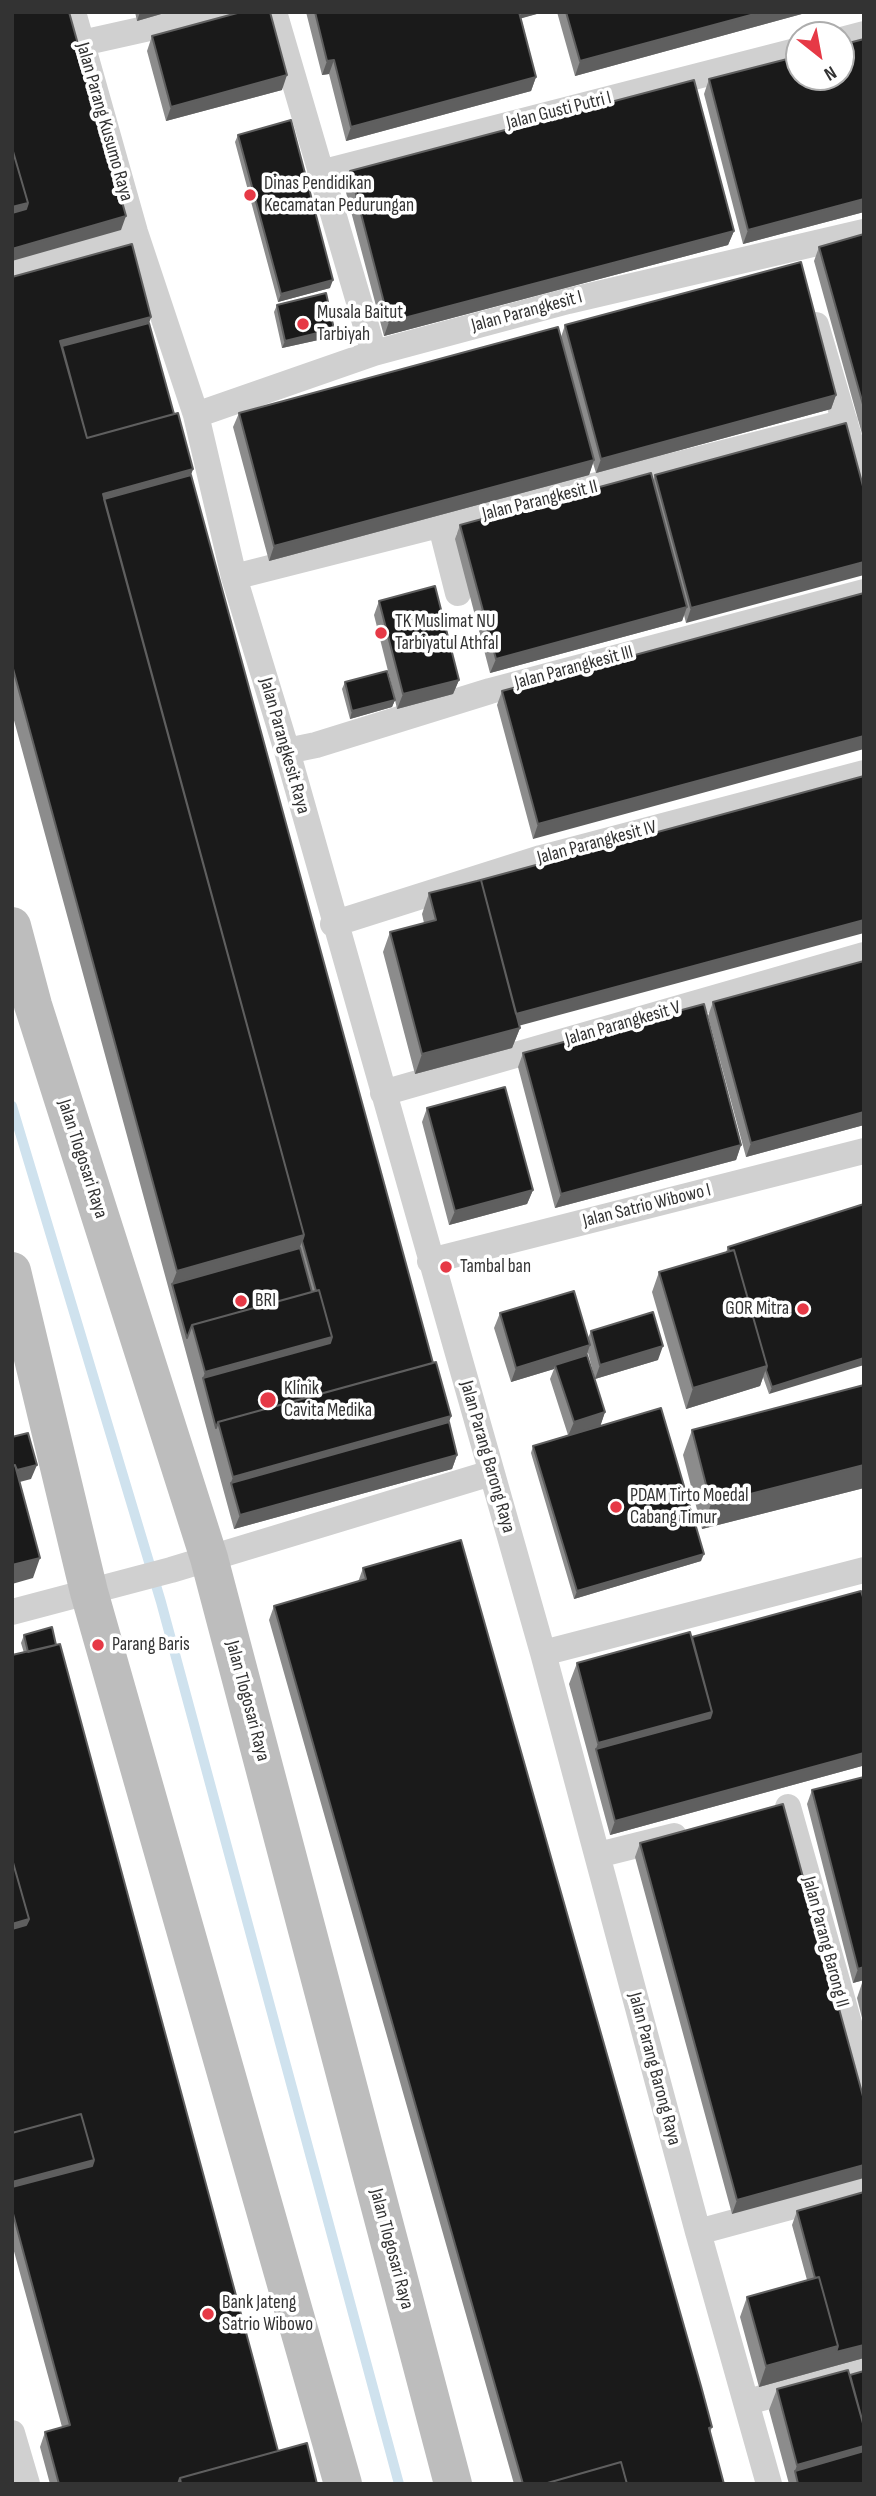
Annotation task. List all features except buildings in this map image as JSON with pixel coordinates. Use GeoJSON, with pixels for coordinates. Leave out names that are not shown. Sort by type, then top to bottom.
{"type":"FeatureCollection","features":[{"type":"Feature","properties":{"kind":"street","name":"Jalan Parang Kusumo Raya"},"geometry":{"type":"LineString","coordinates":[[73,12],[135,232]]}},
{"type":"Feature","properties":{"kind":"street"},"geometry":{"type":"LineString","coordinates":[[82,43],[221,12]]}},
{"type":"Feature","properties":{"kind":"street"},"geometry":{"type":"LineString","coordinates":[[274,12],[374,353]]}},
{"type":"Feature","properties":{"kind":"street","name":"Jalan Gusti Putri I"},"geometry":{"type":"LineString","coordinates":[[320,173],[785,54]]}},
{"type":"Feature","properties":{"kind":"street"},"geometry":{"type":"LineString","coordinates":[[12,267],[135,232]]}},
{"type":"Feature","properties":{"kind":"street","name":"Jalan Parangkesit Raya"},"geometry":{"type":"LineString","coordinates":[[135,232],[196,415],[234,577],[287,751],[333,924],[430,1261]]}},
{"type":"Feature","properties":{"kind":"street","name":"Jalan Parangkesit I"},"geometry":{"type":"LineString","coordinates":[[196,415],[374,353],[568,301],[864,232]]}},
{"type":"Feature","properties":{"kind":"street"},"geometry":{"type":"LineString","coordinates":[[794,249],[802,276]]}},
{"type":"Feature","properties":{"kind":"street"},"geometry":{"type":"LineString","coordinates":[[810,302],[864,488]]}},
{"type":"Feature","properties":{"kind":"street","name":"Jalan Parangkesit II"},"geometry":{"type":"LineString","coordinates":[[234,577],[845,422]]}},
{"type":"Feature","properties":{"kind":"street"},"geometry":{"type":"LineString","coordinates":[[441,526],[458,593]]}},
{"type":"Feature","properties":{"kind":"street","name":"Jalan Parangkesit III"},"geometry":{"type":"LineString","coordinates":[[287,751],[490,691],[864,592]]}},
{"type":"Feature","properties":{"kind":"street","name":"Jalan Parangkesit IV"},"geometry":{"type":"LineString","coordinates":[[333,924],[541,858],[864,773]]}},
{"type":"Feature","properties":{"kind":"street","name":"Jalan Tlogosari Raya"},"geometry":{"type":"LineString","coordinates":[[12,926],[33,1005],[209,1558],[453,2484]]}},
{"type":"Feature","properties":{"kind":"street","name":"Jalan Parangkesit V"},"geometry":{"type":"LineString","coordinates":[[383,1093],[864,955]]}},
{"type":"Feature","properties":{"kind":"street","name":"Jalan Satrio Wibowo I"},"geometry":{"type":"LineString","coordinates":[[430,1261],[864,1151]]}},
{"type":"Feature","properties":{"kind":"street","name":"Jalan Parang Barong Raya"},"geometry":{"type":"LineString","coordinates":[[430,1261],[543,1653],[698,2232],[769,2484]]}},
{"type":"Feature","properties":{"kind":"street"},"geometry":{"type":"LineString","coordinates":[[12,1271],[343,2484]]}},
{"type":"Feature","properties":{"kind":"street"},"geometry":{"type":"LineString","coordinates":[[12,1612],[171,1570],[491,1473]]}},
{"type":"Feature","properties":{"kind":"street"},"geometry":{"type":"LineString","coordinates":[[543,1653],[857,1580]]}},
{"type":"Feature","properties":{"kind":"street"},"geometry":{"type":"LineString","coordinates":[[761,1814],[813,1799]]}},
{"type":"Feature","properties":{"kind":"street","name":"Jalan Parang Barong II"},"geometry":{"type":"LineString","coordinates":[[788,1807],[864,2076]]}},
{"type":"Feature","properties":{"kind":"street"},"geometry":{"type":"LineString","coordinates":[[598,1855],[693,1831]]}},
{"type":"Feature","properties":{"kind":"street"},"geometry":{"type":"LineString","coordinates":[[698,2232],[864,2187]]}},
{"type":"Feature","properties":{"kind":"street"},"geometry":{"type":"LineString","coordinates":[[747,2402],[864,2371]]}},
{"type":"Feature","properties":{"kind":"street"},"geometry":{"type":"LineString","coordinates":[[12,2433],[27,2484]]}},
{"type":"Feature","properties":{"kind":"waterway"},"geometry":{"type":"LineString","coordinates":[[12,1106],[161,1602],[399,2484]]}},
{"type":"Feature","properties":{"kind":"place","name":"Dinas Pendidikan Kecamatan Pedurungan"},"geometry":{"type":"Point","coordinates":[250,195]}},
{"type":"Feature","properties":{"kind":"place","name":"Musala Baitut Tarbiyah"},"geometry":{"type":"Point","coordinates":[303,324]}},
{"type":"Feature","properties":{"kind":"place","name":"TK Muslimat NU Tarbiyatul Athfal"},"geometry":{"type":"Point","coordinates":[381,633]}},
{"type":"Feature","properties":{"kind":"place","name":"Tambal ban"},"geometry":{"type":"Point","coordinates":[446,1267]}},
{"type":"Feature","properties":{"kind":"place","name":"BRI"},"geometry":{"type":"Point","coordinates":[241,1301]}},
{"type":"Feature","properties":{"kind":"place","name":"GOR Mitra"},"geometry":{"type":"Point","coordinates":[803,1309]}},
{"type":"Feature","properties":{"kind":"place","name":"Klinik Cavita Medika"},"geometry":{"type":"Point","coordinates":[268,1400]}},
{"type":"Feature","properties":{"kind":"place","name":"PDAM Tirto Moedal Cabang Timur"},"geometry":{"type":"Point","coordinates":[616,1507]}},
{"type":"Feature","properties":{"kind":"place","name":"Parang Baris"},"geometry":{"type":"Point","coordinates":[98,1645]}},
{"type":"Feature","properties":{"kind":"place","name":"Bank Jateng Satrio Wibowo"},"geometry":{"type":"Point","coordinates":[208,2314]}}]}
